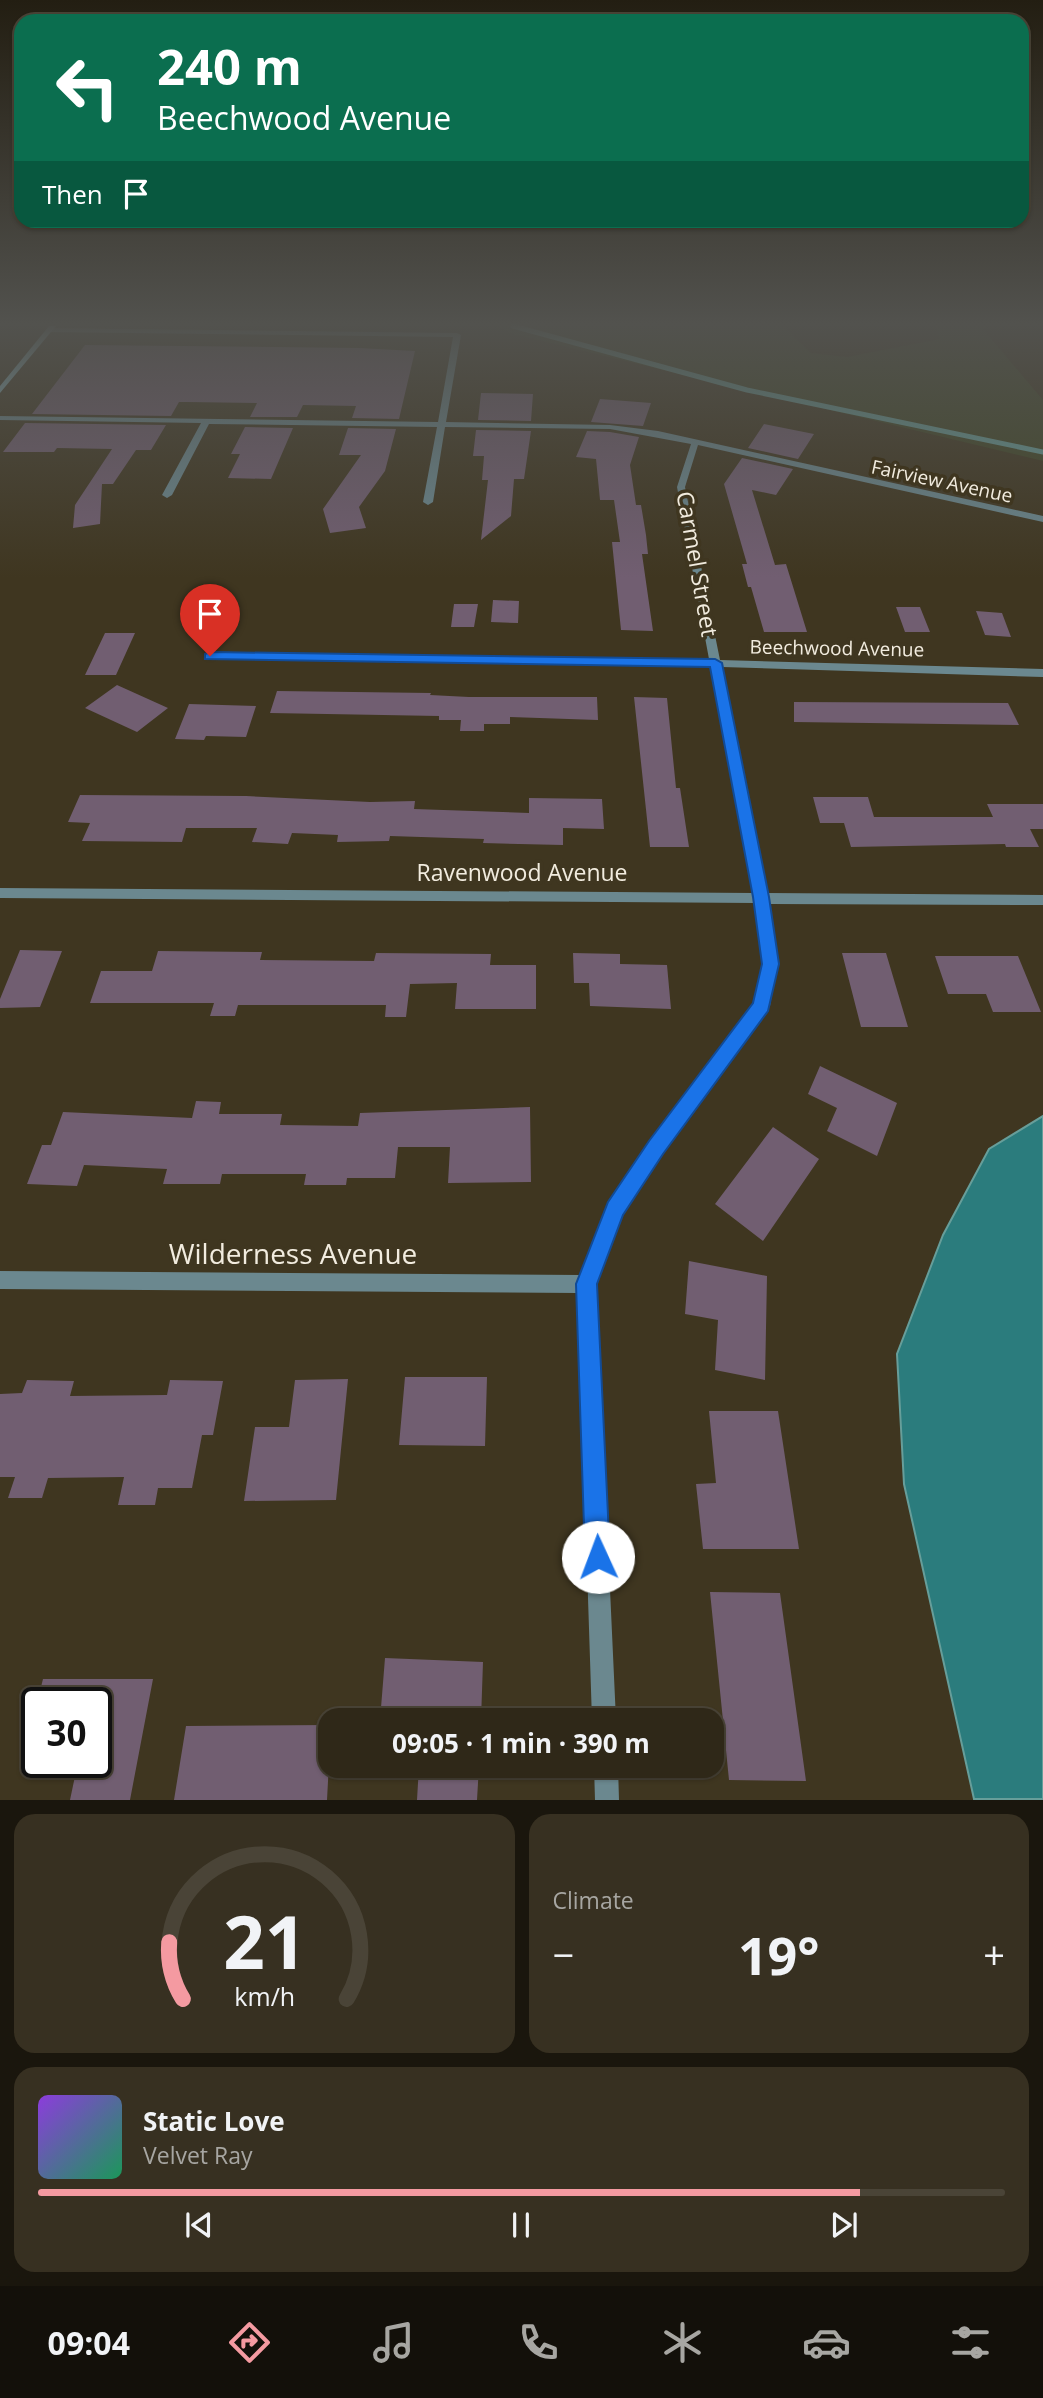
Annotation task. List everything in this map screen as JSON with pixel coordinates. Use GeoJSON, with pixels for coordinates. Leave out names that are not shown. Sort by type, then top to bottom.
{"type":"FeatureCollection","features":[{"type":"Feature","properties":{"kind":"street"},"geometry":{"type":"LineString","coordinates":[[428,502],[443,410]]}},
{"type":"Feature","properties":{"kind":"street","name":"Fairview Avenue"},"geometry":{"type":"LineString","coordinates":[[0,418],[610,427],[1043,519]]}},
{"type":"Feature","properties":{"kind":"street"},"geometry":{"type":"LineString","coordinates":[[167,495],[206,421]]}},
{"type":"Feature","properties":{"kind":"street","name":"Carmel Street"},"geometry":{"type":"LineString","coordinates":[[604,1708],[587,1284],[615,1209],[656,1147],[762,1006],[770,964],[761,897],[681,487],[695,443]]}},
{"type":"Feature","properties":{"kind":"street","name":"Beechwood Avenue"},"geometry":{"type":"LineString","coordinates":[[210,656],[715,663],[1043,673]]}},
{"type":"Feature","properties":{"kind":"street","name":"Ravenwood Avenue"},"geometry":{"type":"LineString","coordinates":[[0,892],[1043,900]]}},
{"type":"Feature","properties":{"kind":"street","name":"Wilderness Avenue"},"geometry":{"type":"LineString","coordinates":[[0,1280],[587,1284]]}},
{"type":"Feature","properties":{"kind":"street"},"geometry":{"type":"LineString","coordinates":[[606,1778],[607,1800]]}},
{"type":"Feature","properties":{"kind":"green space"},"geometry":{"type":"Polygon","coordinates":[[[830,410],[1043,410],[1043,461],[830,410]]]}},
{"type":"Feature","properties":{"kind":"water"},"geometry":{"type":"Polygon","coordinates":[[[1043,1116],[1043,1799],[974,1799],[904,1484],[897,1354],[943,1235],[989,1149],[1043,1116]]]}},
{"type":"Feature","properties":{"kind":"building"},"geometry":{"type":"Polygon","coordinates":[[[35,410],[174,410],[171,416],[32,414],[35,410]]]}},
{"type":"Feature","properties":{"kind":"building"},"geometry":{"type":"Polygon","coordinates":[[[254,410],[300,410],[297,417],[250,417],[254,410]]]}},
{"type":"Feature","properties":{"kind":"building"},"geometry":{"type":"Polygon","coordinates":[[[355,410],[401,410],[399,419],[352,418],[355,410]]]}},
{"type":"Feature","properties":{"kind":"building"},"geometry":{"type":"Polygon","coordinates":[[[479,410],[532,410],[531,421],[478,420],[479,410]]]}},
{"type":"Feature","properties":{"kind":"building"},"geometry":{"type":"Polygon","coordinates":[[[596,410],[649,410],[643,426],[591,422],[596,410]]]}},
{"type":"Feature","properties":{"kind":"building"},"geometry":{"type":"Polygon","coordinates":[[[25,423],[166,425],[151,450],[136,450],[113,484],[102,484],[100,524],[73,528],[75,505],[112,449],[57,448],[54,452],[3,452],[25,423]]]}},
{"type":"Feature","properties":{"kind":"building"},"geometry":{"type":"Polygon","coordinates":[[[764,424],[814,434],[798,459],[748,448],[764,424]]]}},
{"type":"Feature","properties":{"kind":"building"},"geometry":{"type":"Polygon","coordinates":[[[245,427],[293,428],[271,479],[228,478],[240,454],[231,454],[245,427]]]}},
{"type":"Feature","properties":{"kind":"building"},"geometry":{"type":"Polygon","coordinates":[[[348,428],[396,429],[385,471],[359,507],[366,528],[330,533],[323,509],[361,455],[339,455],[348,428]]]}},
{"type":"Feature","properties":{"kind":"building"},"geometry":{"type":"Polygon","coordinates":[[[476,430],[531,431],[524,479],[514,479],[511,516],[481,540],[488,480],[482,480],[484,456],[473,456],[476,430]]]}},
{"type":"Feature","properties":{"kind":"building"},"geometry":{"type":"Polygon","coordinates":[[[587,431],[639,437],[630,465],[636,505],[641,505],[646,535],[648,554],[642,554],[653,631],[621,630],[612,542],[620,542],[614,500],[600,500],[596,459],[576,457],[587,431]]]}},
{"type":"Feature","properties":{"kind":"building"},"geometry":{"type":"Polygon","coordinates":[[[742,458],[793,469],[776,495],[752,490],[775,565],[786,564],[807,632],[764,632],[751,587],[748,587],[742,564],[747,564],[724,484],[742,458]]]}},
{"type":"Feature","properties":{"kind":"building"},"geometry":{"type":"Polygon","coordinates":[[[493,600],[519,601],[518,623],[491,622],[493,600]]]}},
{"type":"Feature","properties":{"kind":"building"},"geometry":{"type":"Polygon","coordinates":[[[454,604],[478,604],[474,627],[451,627],[454,604]]]}},
{"type":"Feature","properties":{"kind":"building"},"geometry":{"type":"Polygon","coordinates":[[[896,607],[920,607],[930,632],[905,632],[896,607]]]}},
{"type":"Feature","properties":{"kind":"building"},"geometry":{"type":"Polygon","coordinates":[[[976,611],[1002,613],[1011,637],[985,635],[976,611]]]}},
{"type":"Feature","properties":{"kind":"building"},"geometry":{"type":"Polygon","coordinates":[[[105,633],[135,633],[116,675],[85,675],[105,633]]]}},
{"type":"Feature","properties":{"kind":"building"},"geometry":{"type":"Polygon","coordinates":[[[117,685],[168,708],[137,732],[85,708],[117,685]]]}},
{"type":"Feature","properties":{"kind":"building"},"geometry":{"type":"Polygon","coordinates":[[[277,691],[431,693],[430,695],[469,697],[597,697],[598,720],[510,717],[510,724],[484,724],[484,731],[460,731],[461,720],[439,720],[439,716],[270,713],[277,691]]]}},
{"type":"Feature","properties":{"kind":"building"},"geometry":{"type":"Polygon","coordinates":[[[634,697],[667,698],[676,788],[680,788],[689,847],[650,847],[634,697]]]}},
{"type":"Feature","properties":{"kind":"building"},"geometry":{"type":"Polygon","coordinates":[[[794,702],[1008,703],[1019,725],[794,722],[794,702]]]}},
{"type":"Feature","properties":{"kind":"building"},"geometry":{"type":"Polygon","coordinates":[[[189,704],[256,706],[246,737],[206,736],[204,740],[175,739],[189,704]]]}},
{"type":"Feature","properties":{"kind":"building"},"geometry":{"type":"Polygon","coordinates":[[[80,795],[415,801],[414,809],[529,813],[529,798],[602,799],[604,829],[563,828],[563,845],[483,843],[484,839],[390,836],[389,841],[337,842],[338,835],[292,833],[288,844],[252,842],[257,828],[186,828],[182,842],[82,841],[90,823],[68,822],[80,795]]]}},
{"type":"Feature","properties":{"kind":"building"},"geometry":{"type":"Polygon","coordinates":[[[813,797],[868,797],[874,817],[993,817],[987,804],[1043,804],[1043,829],[1030,829],[1039,847],[1006,847],[1005,844],[851,847],[844,823],[820,823],[813,797]]]}},
{"type":"Feature","properties":{"kind":"building"},"geometry":{"type":"Polygon","coordinates":[[[20,950],[62,951],[40,1007],[0,1008],[0,999],[20,950]]]}},
{"type":"Feature","properties":{"kind":"building"},"geometry":{"type":"Polygon","coordinates":[[[158,951],[262,952],[260,960],[374,961],[376,953],[491,954],[490,965],[536,965],[536,1009],[455,1009],[457,983],[410,984],[406,1017],[385,1017],[386,1005],[238,1005],[235,1016],[210,1016],[214,1003],[90,1003],[101,971],[152,971],[158,951]]]}},
{"type":"Feature","properties":{"kind":"building"},"geometry":{"type":"Polygon","coordinates":[[[573,953],[620,954],[620,964],[667,965],[671,1009],[590,1006],[589,983],[574,983],[573,953]]]}},
{"type":"Feature","properties":{"kind":"building"},"geometry":{"type":"Polygon","coordinates":[[[842,953],[886,953],[908,1027],[861,1027],[842,953]]]}},
{"type":"Feature","properties":{"kind":"building"},"geometry":{"type":"Polygon","coordinates":[[[935,956],[1018,956],[1041,1012],[993,1012],[986,994],[948,994],[935,956]]]}},
{"type":"Feature","properties":{"kind":"building"},"geometry":{"type":"Polygon","coordinates":[[[820,1066],[897,1103],[877,1156],[827,1131],[837,1108],[808,1094],[820,1066]]]}},
{"type":"Feature","properties":{"kind":"building"},"geometry":{"type":"Polygon","coordinates":[[[196,1101],[221,1102],[219,1114],[282,1114],[280,1125],[358,1126],[360,1113],[530,1107],[531,1182],[448,1183],[450,1147],[398,1147],[395,1178],[347,1178],[346,1185],[304,1185],[306,1174],[222,1174],[220,1184],[163,1184],[167,1169],[84,1165],[77,1186],[27,1184],[42,1145],[51,1145],[63,1112],[192,1118],[196,1101]]]}},
{"type":"Feature","properties":{"kind":"building"},"geometry":{"type":"Polygon","coordinates":[[[773,1127],[819,1159],[763,1241],[715,1204],[773,1127]]]}},
{"type":"Feature","properties":{"kind":"building"},"geometry":{"type":"Polygon","coordinates":[[[689,1261],[767,1276],[765,1380],[715,1370],[718,1320],[685,1314],[689,1261]]]}},
{"type":"Feature","properties":{"kind":"building"},"geometry":{"type":"Polygon","coordinates":[[[405,1377],[487,1377],[485,1446],[399,1445],[405,1377]]]}},
{"type":"Feature","properties":{"kind":"building"},"geometry":{"type":"Polygon","coordinates":[[[348,1379],[336,1500],[244,1501],[255,1427],[289,1427],[295,1380],[348,1379]]]}},
{"type":"Feature","properties":{"kind":"building"},"geometry":{"type":"Polygon","coordinates":[[[27,1380],[74,1381],[70,1396],[167,1395],[170,1380],[223,1381],[213,1435],[202,1435],[192,1488],[158,1488],[155,1505],[118,1505],[124,1477],[48,1478],[42,1498],[8,1498],[15,1477],[0,1477],[0,1394],[22,1393],[27,1380]]]}},
{"type":"Feature","properties":{"kind":"building"},"geometry":{"type":"Polygon","coordinates":[[[709,1411],[778,1411],[799,1549],[703,1549],[696,1484],[716,1483],[709,1411]]]}},
{"type":"Feature","properties":{"kind":"building"},"geometry":{"type":"Polygon","coordinates":[[[710,1592],[780,1593],[806,1781],[729,1780],[724,1708],[722,1708],[710,1592]]]}},
{"type":"Feature","properties":{"kind":"building"},"geometry":{"type":"Polygon","coordinates":[[[385,1658],[483,1662],[481,1708],[381,1708],[385,1658]]]}},
{"type":"Feature","properties":{"kind":"building"},"geometry":{"type":"Polygon","coordinates":[[[43,1679],[153,1679],[130,1800],[70,1800],[75,1778],[112,1778],[112,1687],[41,1687],[43,1679]]]}},
{"type":"Feature","properties":{"kind":"building"},"geometry":{"type":"Polygon","coordinates":[[[318,1725],[318,1778],[328,1778],[327,1800],[174,1800],[186,1726],[318,1725]]]}},
{"type":"Feature","properties":{"kind":"building"},"geometry":{"type":"Polygon","coordinates":[[[418,1778],[478,1778],[477,1800],[417,1800],[418,1778]]]}},
{"type":"Feature","properties":{"kind":"waterway"},"geometry":{"type":"LineString","coordinates":[[842,410],[1043,452]]}},
{"type":"Feature","properties":{"kind":"route"},"geometry":{"type":"LineString","coordinates":[[210,656],[715,663],[761,897],[770,964],[762,1006],[656,1147],[615,1209],[587,1284],[598,1557]]}}]}
